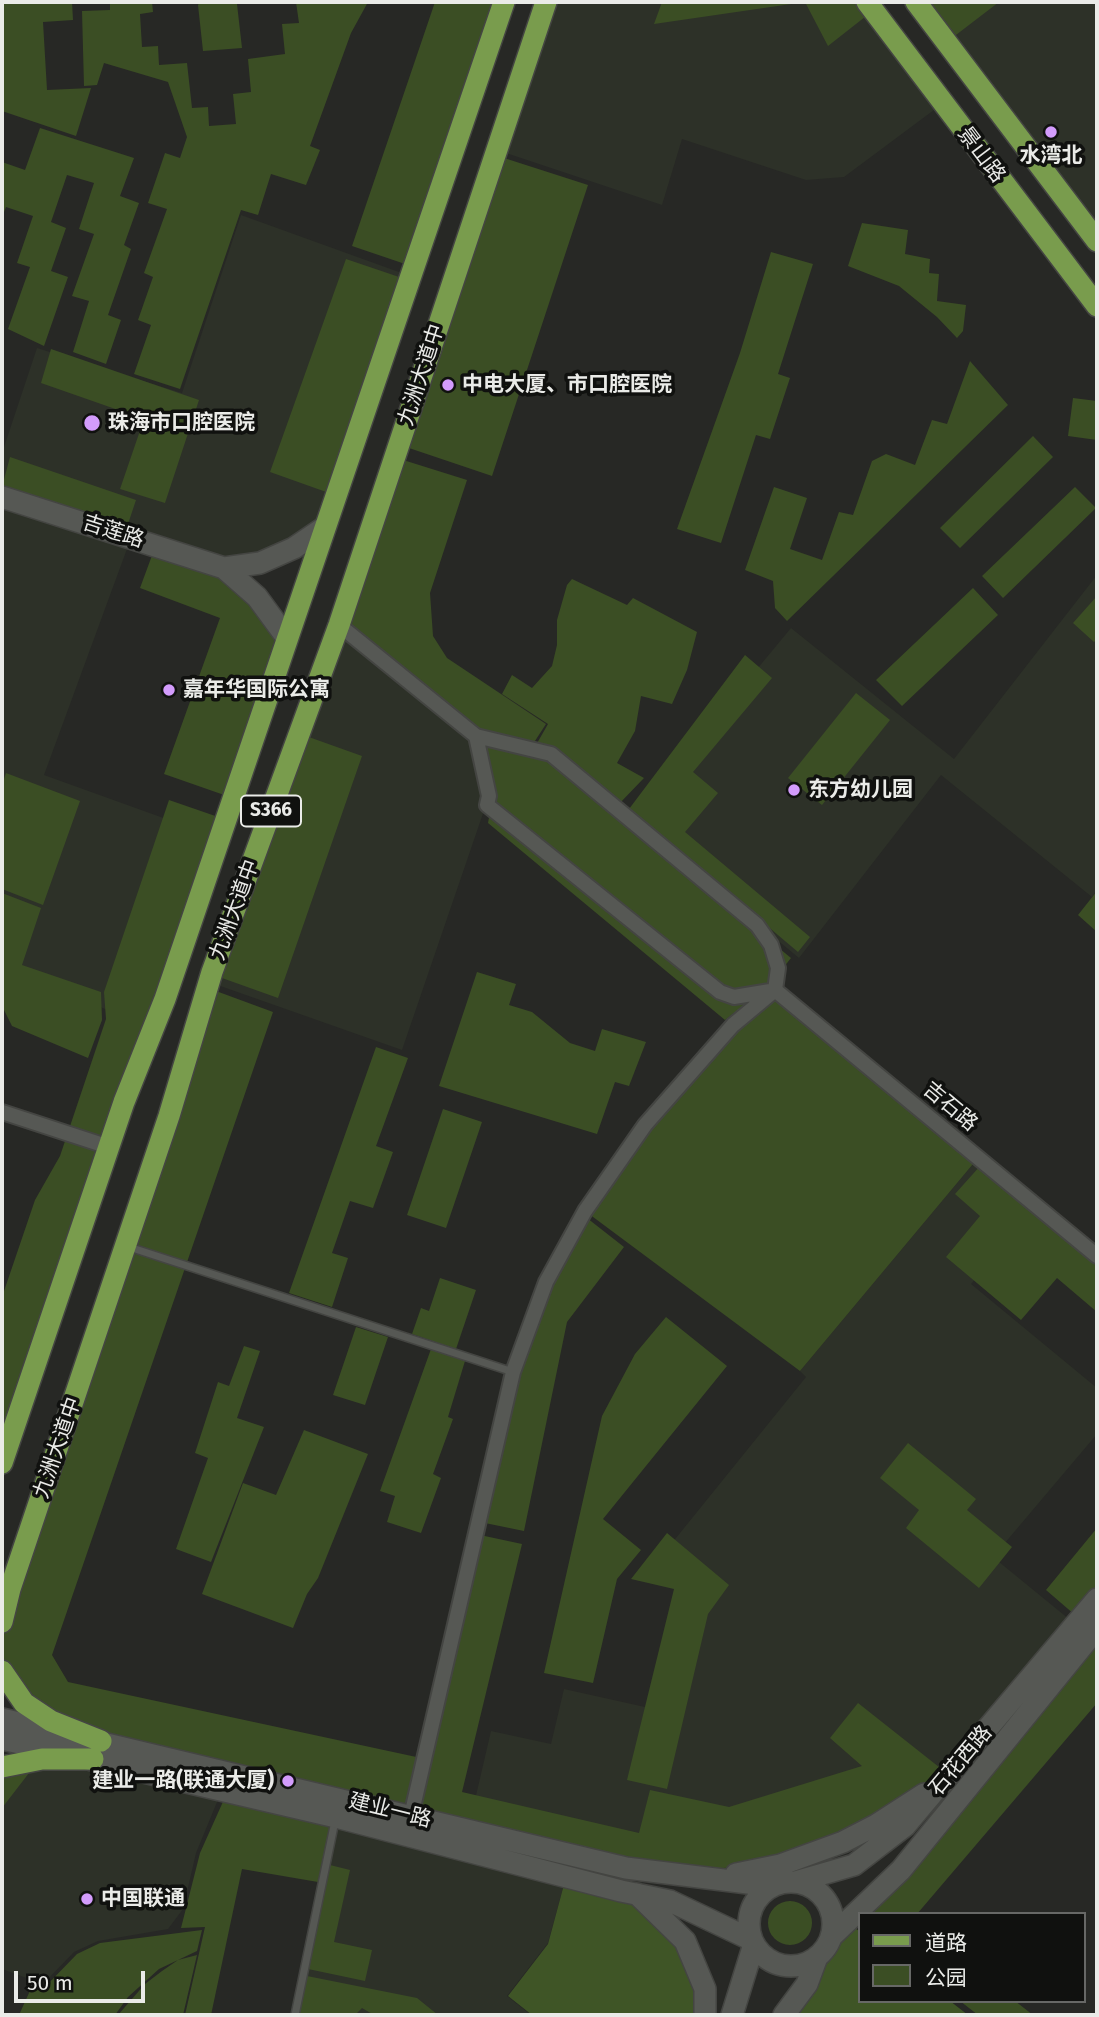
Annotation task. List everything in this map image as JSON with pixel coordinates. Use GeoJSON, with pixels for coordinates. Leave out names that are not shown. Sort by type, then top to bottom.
{"type":"FeatureCollection","features":[{"type":"Feature","properties":{"kind":"main road","name":"九洲大道中"},"geometry":{"type":"LineString","coordinates":[[2,1463],[109,1147],[165,999],[504,2]]}},
{"type":"Feature","properties":{"kind":"main road","name":"九洲大道中"},"geometry":{"type":"LineString","coordinates":[[2,1622],[126,1246],[212,972],[339,625],[546,2]]}},
{"type":"Feature","properties":{"kind":"main road","name":"景山路"},"geometry":{"type":"LineString","coordinates":[[867,2],[1097,306]]}},
{"type":"Feature","properties":{"kind":"main road","name":"景山路"},"geometry":{"type":"LineString","coordinates":[[916,2],[1097,241]]}},
{"type":"Feature","properties":{"kind":"main road","name":"吉莲路"},"geometry":{"type":"LineString","coordinates":[[2,497],[224,568]]}},
{"type":"Feature","properties":{"kind":"main road"},"geometry":{"type":"LineString","coordinates":[[224,568],[260,563],[294,548],[325,527]]}},
{"type":"Feature","properties":{"kind":"main road"},"geometry":{"type":"LineString","coordinates":[[224,568],[257,597],[287,638]]}},
{"type":"Feature","properties":{"kind":"main road","name":"石花西路"},"geometry":{"type":"LineString","coordinates":[[788,1882],[854,1866],[905,1826],[957,1768],[1097,1599]]}},
{"type":"Feature","properties":{"kind":"main road","name":"石花西路"},"geometry":{"type":"LineString","coordinates":[[831,1937],[901,1870],[1097,1628]]}},
{"type":"Feature","properties":{"kind":"main road"},"geometry":{"type":"LineString","coordinates":[[2,1671],[8,1684],[24,1703],[97,1750]]}},
{"type":"Feature","properties":{"kind":"main road","name":"建业一路"},"geometry":{"type":"LineString","coordinates":[[2,1719],[97,1750],[336,1817],[679,1904],[753,1942]]}},
{"type":"Feature","properties":{"kind":"main road","name":"建业一路"},"geometry":{"type":"LineString","coordinates":[[2,1739],[97,1750],[411,1816],[626,1868],[756,1884],[788,1882]]}},
{"type":"Feature","properties":{"kind":"main road"},"geometry":{"type":"LineString","coordinates":[[2,1767],[97,1750]]}},
{"type":"Feature","properties":{"kind":"main road"},"geometry":{"type":"LineString","coordinates":[[696,1877],[744,1873],[780,1865],[844,1842],[910,1804],[957,1768]]}},
{"type":"Feature","properties":{"kind":"main road"},"geometry":{"type":"LineString","coordinates":[[783,2015],[807,1984],[817,1957],[831,1937],[833,1925],[826,1901],[807,1885],[788,1882],[770,1888],[753,1905],[749,1928],[753,1942],[765,1957],[785,1966],[808,1962],[817,1957]]}},
{"type":"Feature","properties":{"kind":"main road"},"geometry":{"type":"LineString","coordinates":[[637,1894],[685,1941],[705,1989],[705,2015]]}},
{"type":"Feature","properties":{"kind":"main road"},"geometry":{"type":"LineString","coordinates":[[732,2015],[753,1942]]}},
{"type":"Feature","properties":{"kind":"street"},"geometry":{"type":"LineString","coordinates":[[339,625],[476,736],[551,754],[758,925],[776,957],[778,968],[775,990],[733,1025],[645,1125],[585,1211],[546,1282],[513,1372],[411,1816]]}},
{"type":"Feature","properties":{"kind":"street"},"geometry":{"type":"LineString","coordinates":[[476,736],[489,796],[487,805],[720,992],[747,996],[775,990]]}},
{"type":"Feature","properties":{"kind":"street","name":"吉石路"},"geometry":{"type":"LineString","coordinates":[[775,990],[1097,1256]]}},
{"type":"Feature","properties":{"kind":"street"},"geometry":{"type":"LineString","coordinates":[[2,1112],[109,1147]]}},
{"type":"Feature","properties":{"kind":"lane"},"geometry":{"type":"LineString","coordinates":[[126,1246],[513,1372]]}},
{"type":"Feature","properties":{"kind":"lane"},"geometry":{"type":"LineString","coordinates":[[295,2015],[336,1817]]}},
{"type":"Feature","properties":{"kind":"shaded area"},"geometry":{"type":"Polygon","coordinates":[[[546,2],[866,2],[942,104],[844,177],[806,180],[682,139],[662,205],[497,150],[546,2]]]}},
{"type":"Feature","properties":{"kind":"shaded area"},"geometry":{"type":"Polygon","coordinates":[[[916,2],[1097,2],[1097,240],[916,2]]]}},
{"type":"Feature","properties":{"kind":"shaded area"},"geometry":{"type":"Polygon","coordinates":[[[241,215],[410,276],[325,527],[225,568],[131,538],[44,775],[219,838],[153,1031],[2,962],[2,453],[37,348],[182,393],[241,215]]]}},
{"type":"Feature","properties":{"kind":"shaded area","name":"东方幼儿园"},"geometry":{"type":"Polygon","coordinates":[[[1097,575],[1097,890],[1092,897],[941,775],[799,958],[632,820],[791,628],[954,759],[1097,575]]]}},
{"type":"Feature","properties":{"kind":"shaded area"},"geometry":{"type":"Polygon","coordinates":[[[339,625],[476,737],[489,796],[402,1050],[209,982],[339,625]]]}},
{"type":"Feature","properties":{"kind":"shaded area"},"geometry":{"type":"Polygon","coordinates":[[[978,1158],[1038,1207],[971,1284],[1097,1388],[1097,1434],[993,1557],[1075,1624],[957,1768],[812,1854],[696,1877],[468,1830],[491,1731],[551,1744],[564,1689],[663,1711],[690,1591],[655,1564],[806,1377],[800,1371],[978,1158]]]}},
{"type":"Feature","properties":{"kind":"shaded area"},"geometry":{"type":"Polygon","coordinates":[[[42,1759],[222,1790],[196,1853],[183,1909],[168,1929],[98,1941],[74,1952],[43,1984],[2,1969],[2,1767],[42,1759]]]}},
{"type":"Feature","properties":{"kind":"shaded area"},"geometry":{"type":"Polygon","coordinates":[[[337,1817],[566,1877],[548,1943],[507,1996],[531,2015],[295,2015],[337,1817]]]}},
{"type":"Feature","properties":{"kind":"green space"},"geometry":{"type":"Polygon","coordinates":[[[2,2],[72,2],[73,20],[43,22],[47,90],[91,88],[76,136],[2,111],[2,2]]]}},
{"type":"Feature","properties":{"kind":"green space"},"geometry":{"type":"Polygon","coordinates":[[[110,2],[152,2],[153,12],[140,14],[142,47],[158,46],[159,65],[187,63],[192,108],[208,107],[209,126],[236,124],[233,94],[251,92],[248,59],[285,54],[282,24],[299,23],[296,2],[368,2],[351,33],[310,146],[320,150],[306,185],[271,174],[258,215],[241,210],[180,389],[134,374],[151,325],[138,320],[153,277],[144,273],[167,209],[148,203],[165,153],[180,158],[187,137],[168,82],[104,63],[97,85],[84,86],[82,11],[110,10],[110,2]]]}},
{"type":"Feature","properties":{"kind":"green space"},"geometry":{"type":"Polygon","coordinates":[[[200,2],[250,2],[237,4],[242,48],[203,51],[198,5],[200,2]]]}},
{"type":"Feature","properties":{"kind":"green space"},"geometry":{"type":"Polygon","coordinates":[[[435,2],[485,2],[496,6],[408,265],[352,246],[435,2]]]}},
{"type":"Feature","properties":{"kind":"green space"},"geometry":{"type":"Polygon","coordinates":[[[662,2],[805,2],[654,24],[662,2]]]}},
{"type":"Feature","properties":{"kind":"green space"},"geometry":{"type":"Polygon","coordinates":[[[805,2],[862,2],[870,13],[828,46],[805,2]]]}},
{"type":"Feature","properties":{"kind":"green space"},"geometry":{"type":"Polygon","coordinates":[[[925,2],[999,2],[952,38],[925,2]]]}},
{"type":"Feature","properties":{"kind":"green space"},"geometry":{"type":"Polygon","coordinates":[[[40,128],[134,158],[120,196],[139,203],[124,245],[131,249],[108,315],[121,320],[106,364],[73,352],[89,301],[72,296],[94,234],[79,229],[94,183],[67,175],[51,222],[66,228],[51,271],[68,277],[44,346],[8,329],[30,267],[17,263],[33,216],[6,207],[2,217],[2,162],[25,170],[40,128]]]}},
{"type":"Feature","properties":{"kind":"green space"},"geometry":{"type":"Polygon","coordinates":[[[501,157],[588,185],[492,476],[406,447],[501,157]]]}},
{"type":"Feature","properties":{"kind":"green space"},"geometry":{"type":"Polygon","coordinates":[[[862,223],[908,230],[905,254],[930,259],[929,273],[939,274],[937,301],[966,305],[963,331],[957,338],[937,317],[899,286],[848,266],[862,223]]]}},
{"type":"Feature","properties":{"kind":"green space"},"geometry":{"type":"Polygon","coordinates":[[[771,252],[813,264],[778,374],[790,378],[770,439],[756,435],[721,543],[677,529],[740,353],[771,252]]]}},
{"type":"Feature","properties":{"kind":"green space"},"geometry":{"type":"Polygon","coordinates":[[[346,259],[405,279],[329,493],[270,472],[346,259]]]}},
{"type":"Feature","properties":{"kind":"green space"},"geometry":{"type":"Polygon","coordinates":[[[51,349],[199,400],[165,503],[120,489],[144,419],[41,383],[51,349]]]}},
{"type":"Feature","properties":{"kind":"green space"},"geometry":{"type":"Polygon","coordinates":[[[970,361],[1008,405],[787,621],[775,608],[773,581],[745,570],[774,487],[807,498],[790,549],[822,560],[839,512],[853,515],[872,461],[886,454],[915,465],[932,420],[947,424],[970,361]]]}},
{"type":"Feature","properties":{"kind":"green space"},"geometry":{"type":"Polygon","coordinates":[[[1073,398],[1097,401],[1097,440],[1068,436],[1073,398]]]}},
{"type":"Feature","properties":{"kind":"green space"},"geometry":{"type":"Polygon","coordinates":[[[1033,436],[1053,457],[960,548],[940,528],[1033,436]]]}},
{"type":"Feature","properties":{"kind":"green space"},"geometry":{"type":"Polygon","coordinates":[[[10,457],[136,500],[126,530],[2,487],[10,457]]]}},
{"type":"Feature","properties":{"kind":"green space"},"geometry":{"type":"Polygon","coordinates":[[[400,459],[467,480],[430,593],[433,636],[447,658],[546,724],[533,744],[479,733],[347,622],[400,459]]]}},
{"type":"Feature","properties":{"kind":"green space"},"geometry":{"type":"Polygon","coordinates":[[[1075,487],[1096,508],[1003,598],[982,576],[1075,487]]]}},
{"type":"Feature","properties":{"kind":"green space"},"geometry":{"type":"Polygon","coordinates":[[[154,550],[222,573],[253,602],[282,643],[227,796],[164,774],[220,618],[140,588],[154,550]]]}},
{"type":"Feature","properties":{"kind":"green space"},"geometry":{"type":"Polygon","coordinates":[[[572,579],[627,605],[633,598],[697,632],[687,670],[672,704],[641,696],[635,731],[617,763],[644,778],[618,805],[536,745],[548,724],[502,694],[512,675],[532,688],[552,666],[557,645],[557,620],[567,585],[572,579]]]}},
{"type":"Feature","properties":{"kind":"green space"},"geometry":{"type":"Polygon","coordinates":[[[973,588],[998,615],[902,706],[876,680],[973,588]]]}},
{"type":"Feature","properties":{"kind":"green space"},"geometry":{"type":"Polygon","coordinates":[[[1097,596],[1097,639],[1094,642],[1073,623],[1097,596]]]}},
{"type":"Feature","properties":{"kind":"green space"},"geometry":{"type":"Polygon","coordinates":[[[745,655],[772,678],[693,772],[718,793],[685,832],[810,937],[798,952],[629,809],[745,655]]]}},
{"type":"Feature","properties":{"kind":"green space"},"geometry":{"type":"Polygon","coordinates":[[[856,693],[890,720],[822,805],[788,778],[856,693]]]}},
{"type":"Feature","properties":{"kind":"green space"},"geometry":{"type":"Polygon","coordinates":[[[306,736],[362,756],[278,998],[222,978],[306,736]]]}},
{"type":"Feature","properties":{"kind":"green space"},"geometry":{"type":"Polygon","coordinates":[[[484,743],[550,759],[791,958],[769,986],[725,1020],[488,823],[493,795],[484,743]]]}},
{"type":"Feature","properties":{"kind":"green space"},"geometry":{"type":"Polygon","coordinates":[[[6,773],[80,801],[43,905],[2,889],[2,785],[6,773]]]}},
{"type":"Feature","properties":{"kind":"green space"},"geometry":{"type":"Polygon","coordinates":[[[169,800],[224,819],[2,1482],[2,1297],[35,1200],[60,1156],[106,1019],[104,992],[169,800]]]}},
{"type":"Feature","properties":{"kind":"green space"},"geometry":{"type":"Polygon","coordinates":[[[1097,891],[1097,932],[1078,915],[1097,891]]]}},
{"type":"Feature","properties":{"kind":"green space"},"geometry":{"type":"Polygon","coordinates":[[[2,893],[41,908],[22,965],[101,992],[102,1020],[88,1058],[12,1026],[2,1006],[2,893]]]}},
{"type":"Feature","properties":{"kind":"green space"},"geometry":{"type":"Polygon","coordinates":[[[477,972],[516,984],[509,1005],[532,1012],[570,1043],[595,1051],[602,1029],[646,1042],[629,1086],[615,1082],[597,1134],[439,1086],[477,972]]]}},
{"type":"Feature","properties":{"kind":"green space"},"geometry":{"type":"Polygon","coordinates":[[[775,990],[978,1158],[800,1371],[585,1211],[645,1125],[775,990]]]}},
{"type":"Feature","properties":{"kind":"green space"},"geometry":{"type":"Polygon","coordinates":[[[216,991],[273,1012],[52,1655],[68,1682],[421,1758],[409,1808],[104,1736],[30,1701],[2,1657],[2,1615],[216,991]]]}},
{"type":"Feature","properties":{"kind":"green space"},"geometry":{"type":"Polygon","coordinates":[[[376,1047],[408,1058],[376,1146],[393,1152],[373,1208],[350,1201],[332,1253],[348,1258],[332,1307],[289,1293],[376,1047]]]}},
{"type":"Feature","properties":{"kind":"green space"},"geometry":{"type":"Polygon","coordinates":[[[443,1109],[482,1122],[446,1228],[407,1215],[443,1109]]]}},
{"type":"Feature","properties":{"kind":"green space"},"geometry":{"type":"Polygon","coordinates":[[[981,1165],[1097,1263],[1097,1312],[1057,1278],[1021,1320],[946,1257],[980,1216],[955,1194],[981,1165]]]}},
{"type":"Feature","properties":{"kind":"green space"},"geometry":{"type":"Polygon","coordinates":[[[587,1218],[624,1247],[567,1322],[524,1531],[485,1523],[516,1374],[552,1283],[587,1218]]]}},
{"type":"Feature","properties":{"kind":"green space"},"geometry":{"type":"Polygon","coordinates":[[[440,1278],[476,1290],[456,1349],[412,1334],[421,1308],[429,1311],[440,1278]]]}},
{"type":"Feature","properties":{"kind":"green space"},"geometry":{"type":"Polygon","coordinates":[[[666,1317],[727,1366],[603,1519],[641,1550],[617,1579],[593,1683],[544,1673],[602,1416],[635,1354],[666,1317]]]}},
{"type":"Feature","properties":{"kind":"green space"},"geometry":{"type":"Polygon","coordinates":[[[356,1327],[388,1337],[365,1405],[333,1395],[356,1327]]]}},
{"type":"Feature","properties":{"kind":"green space"},"geometry":{"type":"Polygon","coordinates":[[[244,1346],[260,1351],[237,1418],[264,1427],[211,1562],[176,1549],[208,1458],[195,1453],[218,1382],[229,1386],[244,1346]]]}},
{"type":"Feature","properties":{"kind":"green space"},"geometry":{"type":"Polygon","coordinates":[[[431,1349],[465,1361],[448,1417],[453,1419],[433,1474],[441,1478],[421,1533],[387,1522],[395,1496],[380,1491],[431,1349]]]}},
{"type":"Feature","properties":{"kind":"green space"},"geometry":{"type":"Polygon","coordinates":[[[304,1430],[368,1454],[318,1578],[307,1594],[293,1628],[202,1594],[243,1483],[276,1495],[304,1430]]]}},
{"type":"Feature","properties":{"kind":"green space"},"geometry":{"type":"Polygon","coordinates":[[[908,1443],[976,1499],[967,1510],[1012,1547],[979,1588],[906,1528],[919,1510],[880,1478],[908,1443]]]}},
{"type":"Feature","properties":{"kind":"green space"},"geometry":{"type":"Polygon","coordinates":[[[1097,1528],[1097,1590],[1075,1615],[1046,1590],[1097,1528]]]}},
{"type":"Feature","properties":{"kind":"green space"},"geometry":{"type":"Polygon","coordinates":[[[667,1533],[729,1585],[708,1614],[667,1789],[627,1780],[674,1589],[631,1579],[667,1533]]]}},
{"type":"Feature","properties":{"kind":"green space"},"geometry":{"type":"Polygon","coordinates":[[[480,1535],[522,1544],[462,1792],[639,1833],[650,1790],[729,1807],[862,1766],[830,1738],[858,1703],[944,1771],[906,1798],[844,1835],[743,1866],[697,1871],[637,1863],[418,1809],[480,1535]]]}},
{"type":"Feature","properties":{"kind":"green space"},"geometry":{"type":"Polygon","coordinates":[[[1097,1636],[1097,1703],[919,1912],[862,1912],[1097,1636]]]}},
{"type":"Feature","properties":{"kind":"green space"},"geometry":{"type":"Polygon","coordinates":[[[20,1763],[29,1773],[2,1808],[2,1769],[20,1763]]]}},
{"type":"Feature","properties":{"kind":"green space"},"geometry":{"type":"Polygon","coordinates":[[[226,1795],[331,1822],[318,1882],[242,1869],[211,2015],[185,2015],[205,1927],[181,1928],[200,1853],[226,1795]]]}},
{"type":"Feature","properties":{"kind":"green space"},"geometry":{"type":"Polygon","coordinates":[[[330,1865],[350,1870],[334,1942],[372,1950],[365,1981],[308,1969],[330,1865]]]}},
{"type":"Feature","properties":{"kind":"green space"},"geometry":{"type":"Polygon","coordinates":[[[566,1877],[637,1895],[685,1941],[705,2015],[532,2015],[508,1996],[548,1944],[566,1877]]]}},
{"type":"Feature","properties":{"kind":"green space"},"geometry":{"type":"Polygon","coordinates":[[[790,1901],[806,1907],[812,1923],[806,1939],[790,1945],[774,1939],[768,1923],[774,1907],[790,1901]]]}},
{"type":"Feature","properties":{"kind":"green space"},"geometry":{"type":"Polygon","coordinates":[[[847,1922],[858,1930],[858,2003],[953,2003],[968,2015],[784,2015],[818,1957],[847,1922]]]}},
{"type":"Feature","properties":{"kind":"green space"},"geometry":{"type":"Polygon","coordinates":[[[202,1930],[197,1951],[159,1969],[128,1997],[115,2015],[19,2015],[33,1984],[44,1988],[77,1954],[100,1943],[202,1930]]]}},
{"type":"Feature","properties":{"kind":"green space"},"geometry":{"type":"Polygon","coordinates":[[[197,1955],[183,2015],[118,2015],[145,1984],[162,1971],[178,1960],[197,1955]]]}},
{"type":"Feature","properties":{"kind":"green space"},"geometry":{"type":"Polygon","coordinates":[[[307,1976],[417,1998],[438,2015],[374,2015],[362,2008],[355,2015],[299,2015],[307,1976]]]}},
{"type":"Feature","properties":{"kind":"green space"},"geometry":{"type":"Polygon","coordinates":[[[963,2003],[1018,2003],[1033,2015],[978,2015],[963,2003]]]}},
{"type":"Feature","properties":{"kind":"place","name":"水湾北"},"geometry":{"type":"Point","coordinates":[1051,132]}},
{"type":"Feature","properties":{"kind":"place","name":"中电大厦、市口腔医院"},"geometry":{"type":"Point","coordinates":[448,385]}},
{"type":"Feature","properties":{"kind":"place","name":"珠海市口腔医院"},"geometry":{"type":"Point","coordinates":[92,423]}},
{"type":"Feature","properties":{"kind":"place","name":"嘉年华国际公寓"},"geometry":{"type":"Point","coordinates":[169,690]}},
{"type":"Feature","properties":{"kind":"place","name":"东方幼儿园"},"geometry":{"type":"Point","coordinates":[794,790]}},
{"type":"Feature","properties":{"kind":"place","name":"建业一路(联通大厦)"},"geometry":{"type":"Point","coordinates":[288,1781]}},
{"type":"Feature","properties":{"kind":"place","name":"中国联通"},"geometry":{"type":"Point","coordinates":[87,1899]}}]}
